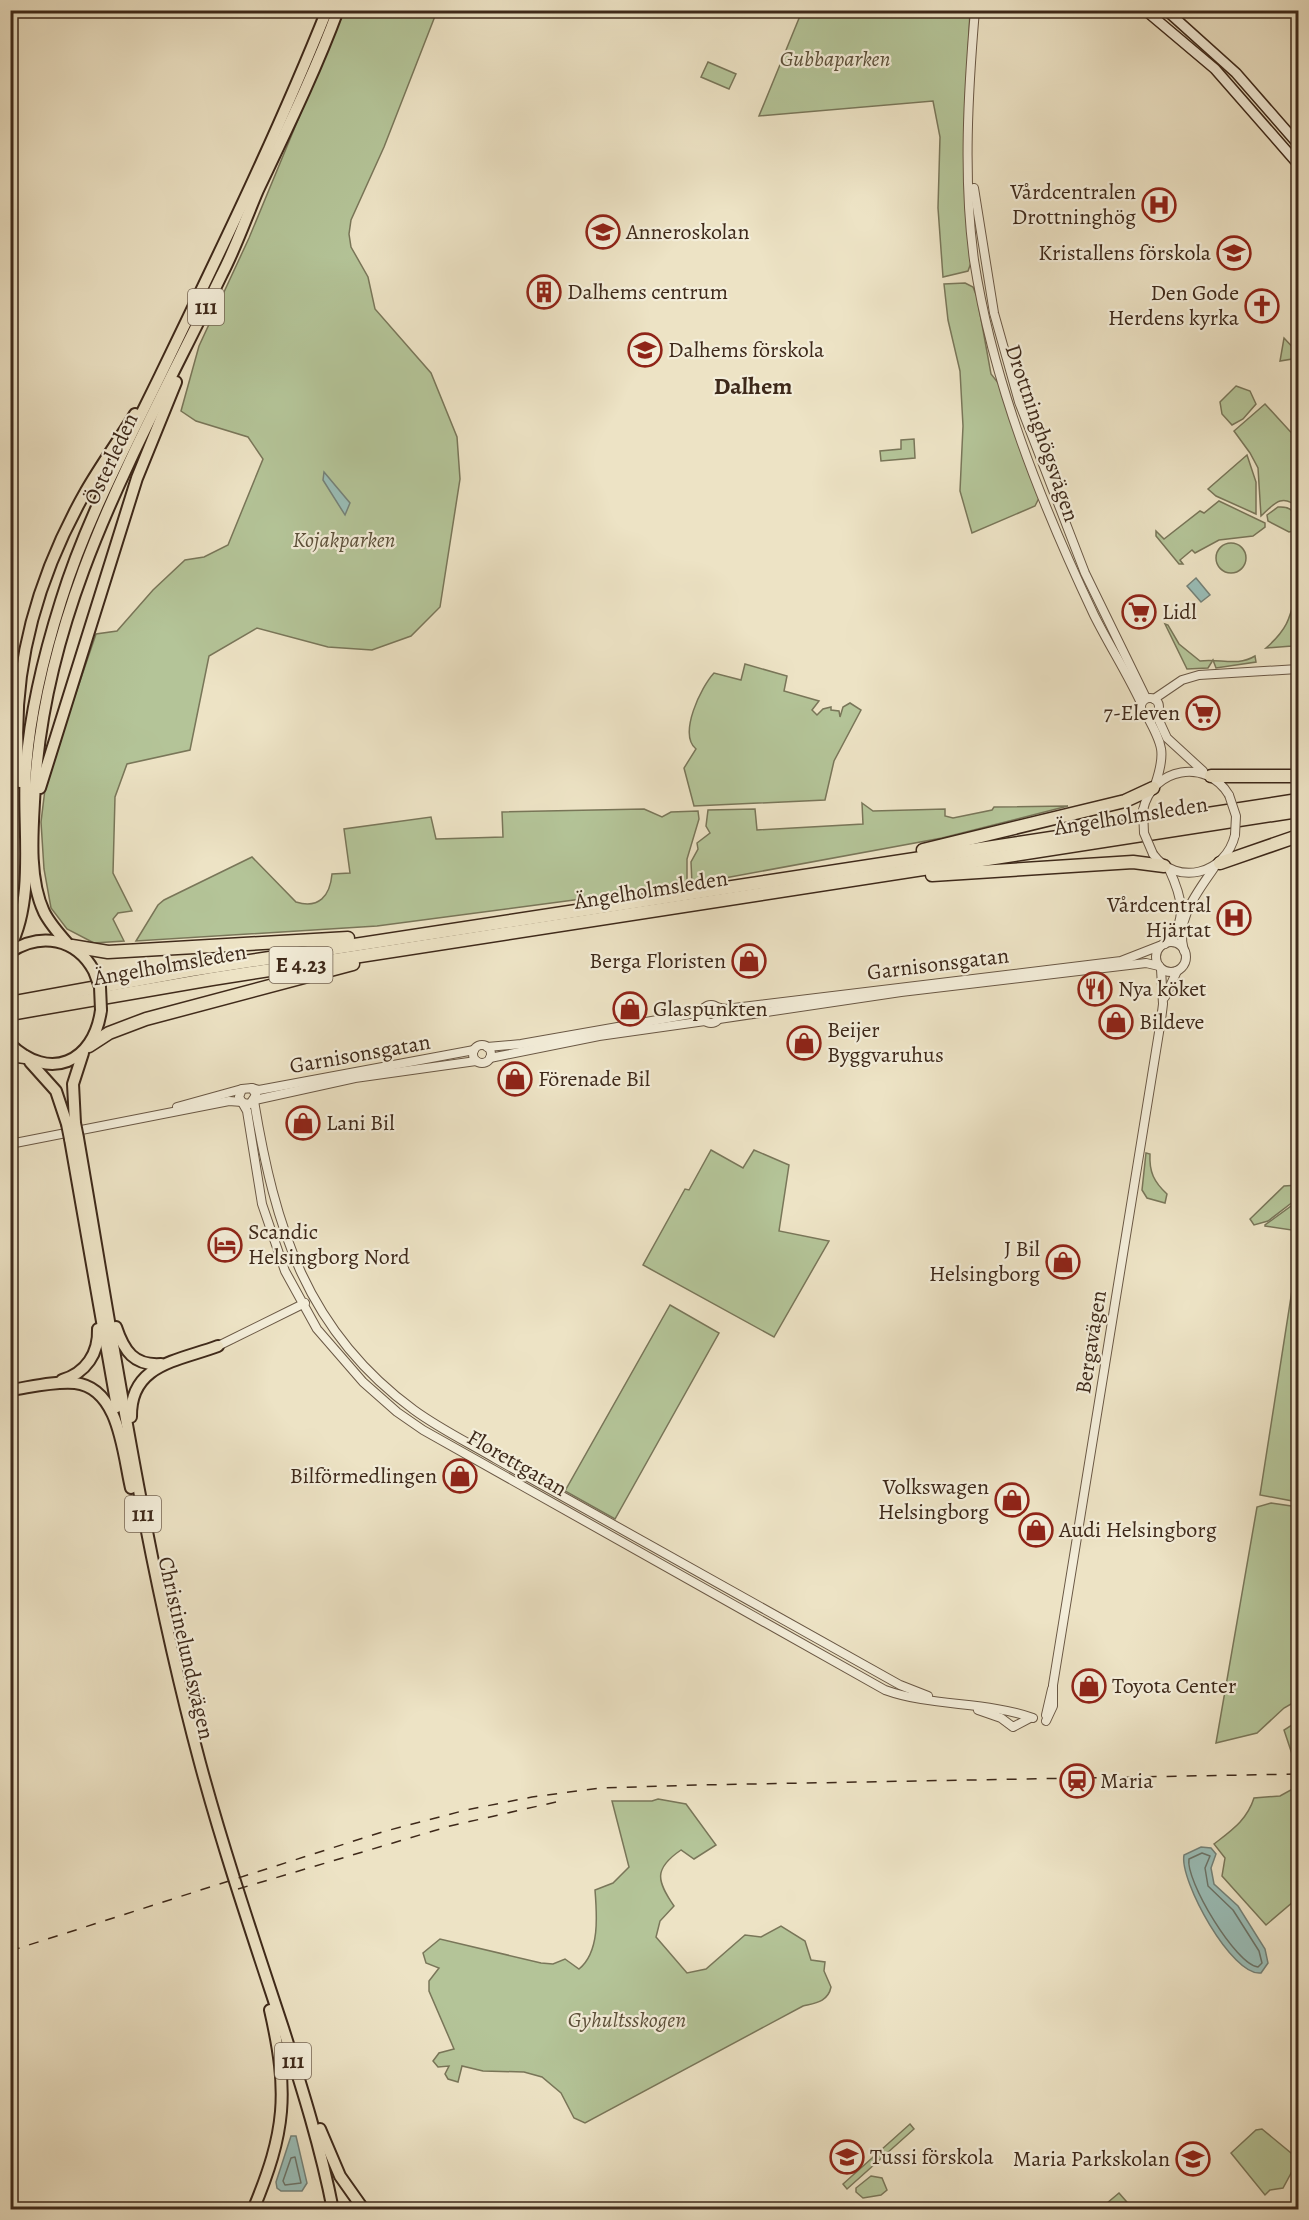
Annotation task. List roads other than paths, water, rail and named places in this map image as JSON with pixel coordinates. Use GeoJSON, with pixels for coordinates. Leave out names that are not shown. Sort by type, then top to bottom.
{"type":"FeatureCollection","features":[{"type":"Feature","properties":{"kind":"highway"},"geometry":{"type":"LineString","coordinates":[[1209,775],[1299,777]]}},
{"type":"Feature","properties":{"kind":"highway"},"geometry":{"type":"LineString","coordinates":[[823,873],[844,864],[936,847],[1125,801],[1154,787]]}},
{"type":"Feature","properties":{"kind":"highway","name":"Ängelholmsleden"},"geometry":{"type":"LineString","coordinates":[[10,1003],[191,970],[1299,800]]}},
{"type":"Feature","properties":{"kind":"highway","name":"Ängelholmsleden"},"geometry":{"type":"LineString","coordinates":[[10,1014],[212,979],[1299,811]]}},
{"type":"Feature","properties":{"kind":"highway"},"geometry":{"type":"LineString","coordinates":[[1218,864],[1299,836]]}},
{"type":"Feature","properties":{"kind":"highway"},"geometry":{"type":"LineString","coordinates":[[862,879],[1133,862],[1167,867]]}},
{"type":"Feature","properties":{"kind":"highway"},"geometry":{"type":"LineString","coordinates":[[70,945],[114,952],[400,938]]}},
{"type":"Feature","properties":{"kind":"highway"},"geometry":{"type":"LineString","coordinates":[[86,1048],[109,1033],[129,1025],[285,980],[477,938]]}},
{"type":"Feature","properties":{"kind":"highway"},"geometry":{"type":"LineString","coordinates":[[10,1055],[26,1058]]}},
{"type":"Feature","properties":{"kind":"main road","name":"Österleden"},"geometry":{"type":"LineString","coordinates":[[10,947],[22,915],[29,815],[43,712],[61,617],[83,537],[249,190],[327,10]]}},
{"type":"Feature","properties":{"kind":"main road","name":"Österleden"},"geometry":{"type":"LineString","coordinates":[[66,600],[124,473],[223,272],[338,10]]}},
{"type":"Feature","properties":{"kind":"main road"},"geometry":{"type":"LineString","coordinates":[[1145,10],[1215,69],[1299,164]]}},
{"type":"Feature","properties":{"kind":"main road"},"geometry":{"type":"LineString","coordinates":[[1166,10],[1236,73],[1299,144]]}},
{"type":"Feature","properties":{"kind":"main road"},"geometry":{"type":"LineString","coordinates":[[29,815],[137,478],[223,272]]}},
{"type":"Feature","properties":{"kind":"main road"},"geometry":{"type":"LineString","coordinates":[[29,815],[18,758],[17,712],[23,660],[37,596],[86,492],[173,349]]}},
{"type":"Feature","properties":{"kind":"main road","name":"Österleden"},"geometry":{"type":"LineString","coordinates":[[29,815],[37,892],[48,919],[70,945]]}},
{"type":"Feature","properties":{"kind":"main road"},"geometry":{"type":"LineString","coordinates":[[10,952],[37,940],[70,945]]}},
{"type":"Feature","properties":{"kind":"main road","name":"111"},"geometry":{"type":"LineString","coordinates":[[70,945],[94,971],[100,987],[101,1010],[86,1048]]}},
{"type":"Feature","properties":{"kind":"main road","name":"111"},"geometry":{"type":"LineString","coordinates":[[10,1044],[26,1058]]}},
{"type":"Feature","properties":{"kind":"main road"},"geometry":{"type":"LineString","coordinates":[[26,1058],[42,1064],[55,1065],[67,1062],[86,1048]]}},
{"type":"Feature","properties":{"kind":"main road","name":"Christinelundsvägen"},"geometry":{"type":"LineString","coordinates":[[71,1124],[74,1078],[86,1048]]}},
{"type":"Feature","properties":{"kind":"main road","name":"Christinelundsvägen"},"geometry":{"type":"LineString","coordinates":[[26,1058],[51,1084],[71,1124],[98,1258],[159,1597],[201,1766],[298,2074],[333,2210]]}},
{"type":"Feature","properties":{"kind":"main road","name":"Christinelundsvägen"},"geometry":{"type":"LineString","coordinates":[[74,1138],[94,1284],[156,1614],[194,1768],[315,2154],[327,2210]]}},
{"type":"Feature","properties":{"kind":"main road"},"geometry":{"type":"LineString","coordinates":[[98,1258],[115,1326],[126,1350],[140,1363],[167,1364]]}},
{"type":"Feature","properties":{"kind":"main road"},"geometry":{"type":"LineString","coordinates":[[51,1384],[79,1372],[92,1357],[98,1335],[94,1284]]}},
{"type":"Feature","properties":{"kind":"main road"},"geometry":{"type":"LineString","coordinates":[[133,1462],[131,1414],[133,1395],[145,1376],[167,1364],[218,1346]]}},
{"type":"Feature","properties":{"kind":"main road"},"geometry":{"type":"LineString","coordinates":[[10,1390],[51,1384],[85,1385],[106,1402],[115,1421],[131,1488]]}},
{"type":"Feature","properties":{"kind":"main road"},"geometry":{"type":"LineString","coordinates":[[253,2210],[273,2158],[282,2123],[282,2073],[270,2010]]}},
{"type":"Feature","properties":{"kind":"main road"},"geometry":{"type":"LineString","coordinates":[[298,2074],[333,2162],[364,2210]]}},
{"type":"Feature","properties":{"kind":"main road"},"geometry":{"type":"LineString","coordinates":[[277,2210],[291,2207],[302,2210]]}},
{"type":"Feature","properties":{"kind":"street","name":"Drottninghögsvägen"},"geometry":{"type":"LineString","coordinates":[[975,10],[970,158],[994,313],[1016,392],[1071,542],[1147,700]]}},
{"type":"Feature","properties":{"kind":"street"},"geometry":{"type":"LineString","coordinates":[[1154,713],[1141,711],[1147,700],[1182,680],[1199,675],[1299,669]]}},
{"type":"Feature","properties":{"kind":"street"},"geometry":{"type":"LineString","coordinates":[[1147,700],[1154,713],[1167,738],[1229,795],[1236,816],[1235,835],[1231,848],[1189,907],[1182,931],[1185,962],[1177,971],[1169,972],[1160,968],[1156,957],[1163,944],[1174,932],[1181,909],[1181,894],[1167,867],[1153,854],[1144,832],[1143,810],[1163,762],[1163,750],[1154,713],[1173,687]]}},
{"type":"Feature","properties":{"kind":"street"},"geometry":{"type":"LineString","coordinates":[[1154,787],[1178,772],[1189,771],[1209,775]]}},
{"type":"Feature","properties":{"kind":"street"},"geometry":{"type":"LineString","coordinates":[[1167,867],[1194,873],[1218,864]]}},
{"type":"Feature","properties":{"kind":"street"},"geometry":{"type":"LineString","coordinates":[[1163,944],[1174,943],[1184,951]]}},
{"type":"Feature","properties":{"kind":"street","name":"Garnisonsgatan"},"geometry":{"type":"LineString","coordinates":[[145,1119],[242,1089],[259,1090],[474,1050],[480,1046],[521,1044],[685,1016],[715,1006],[726,1009],[1120,961],[1163,944]]}},
{"type":"Feature","properties":{"kind":"street","name":"Garnisonsgatan"},"geometry":{"type":"LineString","coordinates":[[10,1144],[229,1101],[250,1104],[254,1100],[355,1078],[476,1061],[484,1063],[490,1058],[599,1036],[705,1021],[712,1023],[719,1019],[912,990],[1146,963],[1160,968]]}},
{"type":"Feature","properties":{"kind":"street","name":"Bergavägen"},"geometry":{"type":"LineString","coordinates":[[1160,968],[1163,1004]]}},
{"type":"Feature","properties":{"kind":"street","name":"Bergavägen"},"geometry":{"type":"LineString","coordinates":[[1046,1720],[1046,1705],[1053,1685],[1163,1004],[1172,978],[1177,971]]}},
{"type":"Feature","properties":{"kind":"street"},"geometry":{"type":"LineString","coordinates":[[715,1006],[719,1012],[719,1019]]}},
{"type":"Feature","properties":{"kind":"street"},"geometry":{"type":"LineString","coordinates":[[705,1008],[702,1014],[705,1021]]}},
{"type":"Feature","properties":{"kind":"street"},"geometry":{"type":"LineString","coordinates":[[488,1047],[490,1058]]}},
{"type":"Feature","properties":{"kind":"street"},"geometry":{"type":"LineString","coordinates":[[474,1050],[476,1061]]}},
{"type":"Feature","properties":{"kind":"street"},"geometry":{"type":"LineString","coordinates":[[242,1089],[239,1095],[242,1103]]}},
{"type":"Feature","properties":{"kind":"street"},"geometry":{"type":"LineString","coordinates":[[252,1089],[256,1095],[254,1100]]}},
{"type":"Feature","properties":{"kind":"street","name":"Florettgatan"},"geometry":{"type":"LineString","coordinates":[[254,1100],[283,1232],[313,1298],[357,1359],[387,1389],[431,1422],[891,1680],[938,1700]]}},
{"type":"Feature","properties":{"kind":"street","name":"Florettgatan"},"geometry":{"type":"LineString","coordinates":[[242,1103],[247,1111],[252,1149],[270,1232],[302,1304],[345,1365],[397,1412],[423,1430],[885,1690],[1004,1715],[1046,1720]]}},
{"type":"Feature","properties":{"kind":"street"},"geometry":{"type":"LineString","coordinates":[[218,1346],[313,1298]]}},
{"type":"Feature","properties":{"kind":"street"},"geometry":{"type":"LineString","coordinates":[[1004,1715],[1015,1725],[1033,1718]]}},
{"type":"Feature","properties":{"kind":"water"},"geometry":{"type":"Polygon","coordinates":[[[324,472],[350,503],[345,515],[323,480],[324,472]]]}},
{"type":"Feature","properties":{"kind":"water"},"geometry":{"type":"Polygon","coordinates":[[[1196,578],[1210,595],[1201,602],[1187,586],[1196,578]]]}},
{"type":"Feature","properties":{"kind":"water"},"geometry":{"type":"Polygon","coordinates":[[[1201,1847],[1211,1848],[1216,1854],[1211,1868],[1214,1884],[1238,1906],[1265,1949],[1268,1963],[1261,1973],[1249,1970],[1236,1960],[1210,1925],[1199,1904],[1190,1885],[1184,1855],[1201,1847]]]}},
{"type":"Feature","properties":{"kind":"water"},"geometry":{"type":"Polygon","coordinates":[[[291,2136],[296,2136],[307,2183],[302,2191],[281,2191],[277,2188],[276,2182],[291,2136]]]}},
{"type":"Feature","properties":{"kind":"railway"},"geometry":{"type":"LineString","coordinates":[[10,1951],[382,1832],[466,1810],[532,1797],[600,1788],[698,1785],[1298,1774]]}},
{"type":"Feature","properties":{"kind":"railway"},"geometry":{"type":"LineString","coordinates":[[238,1889],[450,1826],[556,1802]]}},
{"type":"Feature","properties":{"kind":"place","name":"Vårdcentralen Drottninghög"},"geometry":{"type":"Point","coordinates":[1159,205]}},
{"type":"Feature","properties":{"kind":"place","name":"Anneroskolan"},"geometry":{"type":"Point","coordinates":[603,232]}},
{"type":"Feature","properties":{"kind":"place","name":"Kristallens förskola"},"geometry":{"type":"Point","coordinates":[1234,253]}},
{"type":"Feature","properties":{"kind":"place","name":"Dalhems centrum"},"geometry":{"type":"Point","coordinates":[544,292]}},
{"type":"Feature","properties":{"kind":"place","name":"Den Gode Herdens kyrka"},"geometry":{"type":"Point","coordinates":[1262,306]}},
{"type":"Feature","properties":{"kind":"place","name":"Dalhems förskola"},"geometry":{"type":"Point","coordinates":[645,350]}},
{"type":"Feature","properties":{"kind":"place","name":"Lidl"},"geometry":{"type":"Point","coordinates":[1139,612]}},
{"type":"Feature","properties":{"kind":"place","name":"7-Eleven"},"geometry":{"type":"Point","coordinates":[1203,713]}},
{"type":"Feature","properties":{"kind":"place","name":"Vårdcentral Hjärtat"},"geometry":{"type":"Point","coordinates":[1234,918]}},
{"type":"Feature","properties":{"kind":"place","name":"Berga Floristen"},"geometry":{"type":"Point","coordinates":[749,961]}},
{"type":"Feature","properties":{"kind":"place","name":"Nya köket"},"geometry":{"type":"Point","coordinates":[1095,989]}},
{"type":"Feature","properties":{"kind":"place","name":"Glaspunkten"},"geometry":{"type":"Point","coordinates":[630,1009]}},
{"type":"Feature","properties":{"kind":"place","name":"Bildeve"},"geometry":{"type":"Point","coordinates":[1116,1022]}},
{"type":"Feature","properties":{"kind":"place","name":"Beijer Byggvaruhus"},"geometry":{"type":"Point","coordinates":[804,1043]}},
{"type":"Feature","properties":{"kind":"place","name":"Förenade Bil"},"geometry":{"type":"Point","coordinates":[515,1079]}},
{"type":"Feature","properties":{"kind":"place","name":"Lani Bil"},"geometry":{"type":"Point","coordinates":[303,1123]}},
{"type":"Feature","properties":{"kind":"place","name":"Scandic Helsingborg Nord"},"geometry":{"type":"Point","coordinates":[225,1245]}},
{"type":"Feature","properties":{"kind":"place","name":"J Bil Helsingborg"},"geometry":{"type":"Point","coordinates":[1063,1262]}},
{"type":"Feature","properties":{"kind":"place","name":"Bilförmedlingen"},"geometry":{"type":"Point","coordinates":[460,1476]}},
{"type":"Feature","properties":{"kind":"place","name":"Volkswagen Helsingborg"},"geometry":{"type":"Point","coordinates":[1012,1500]}},
{"type":"Feature","properties":{"kind":"place","name":"Audi Helsingborg"},"geometry":{"type":"Point","coordinates":[1036,1530]}},
{"type":"Feature","properties":{"kind":"place","name":"Toyota Center"},"geometry":{"type":"Point","coordinates":[1089,1686]}},
{"type":"Feature","properties":{"kind":"place","name":"Maria"},"geometry":{"type":"Point","coordinates":[1077,1781]}},
{"type":"Feature","properties":{"kind":"place","name":"Tussi förskola"},"geometry":{"type":"Point","coordinates":[847,2157]}},
{"type":"Feature","properties":{"kind":"place","name":"Maria Parkskolan"},"geometry":{"type":"Point","coordinates":[1193,2159]}},
{"type":"Feature","properties":{"kind":"district","name":"Dalhem"},"geometry":{"type":"Point","coordinates":[753,386]}},
{"type":"Feature","properties":{"kind":"park label","name":"Gubbaparken"},"geometry":{"type":"Point","coordinates":[835,59]}},
{"type":"Feature","properties":{"kind":"park label","name":"Kojakparken"},"geometry":{"type":"Point","coordinates":[344,540]}},
{"type":"Feature","properties":{"kind":"park label","name":"Gyhultsskogen"},"geometry":{"type":"Point","coordinates":[627,2020]}}]}
